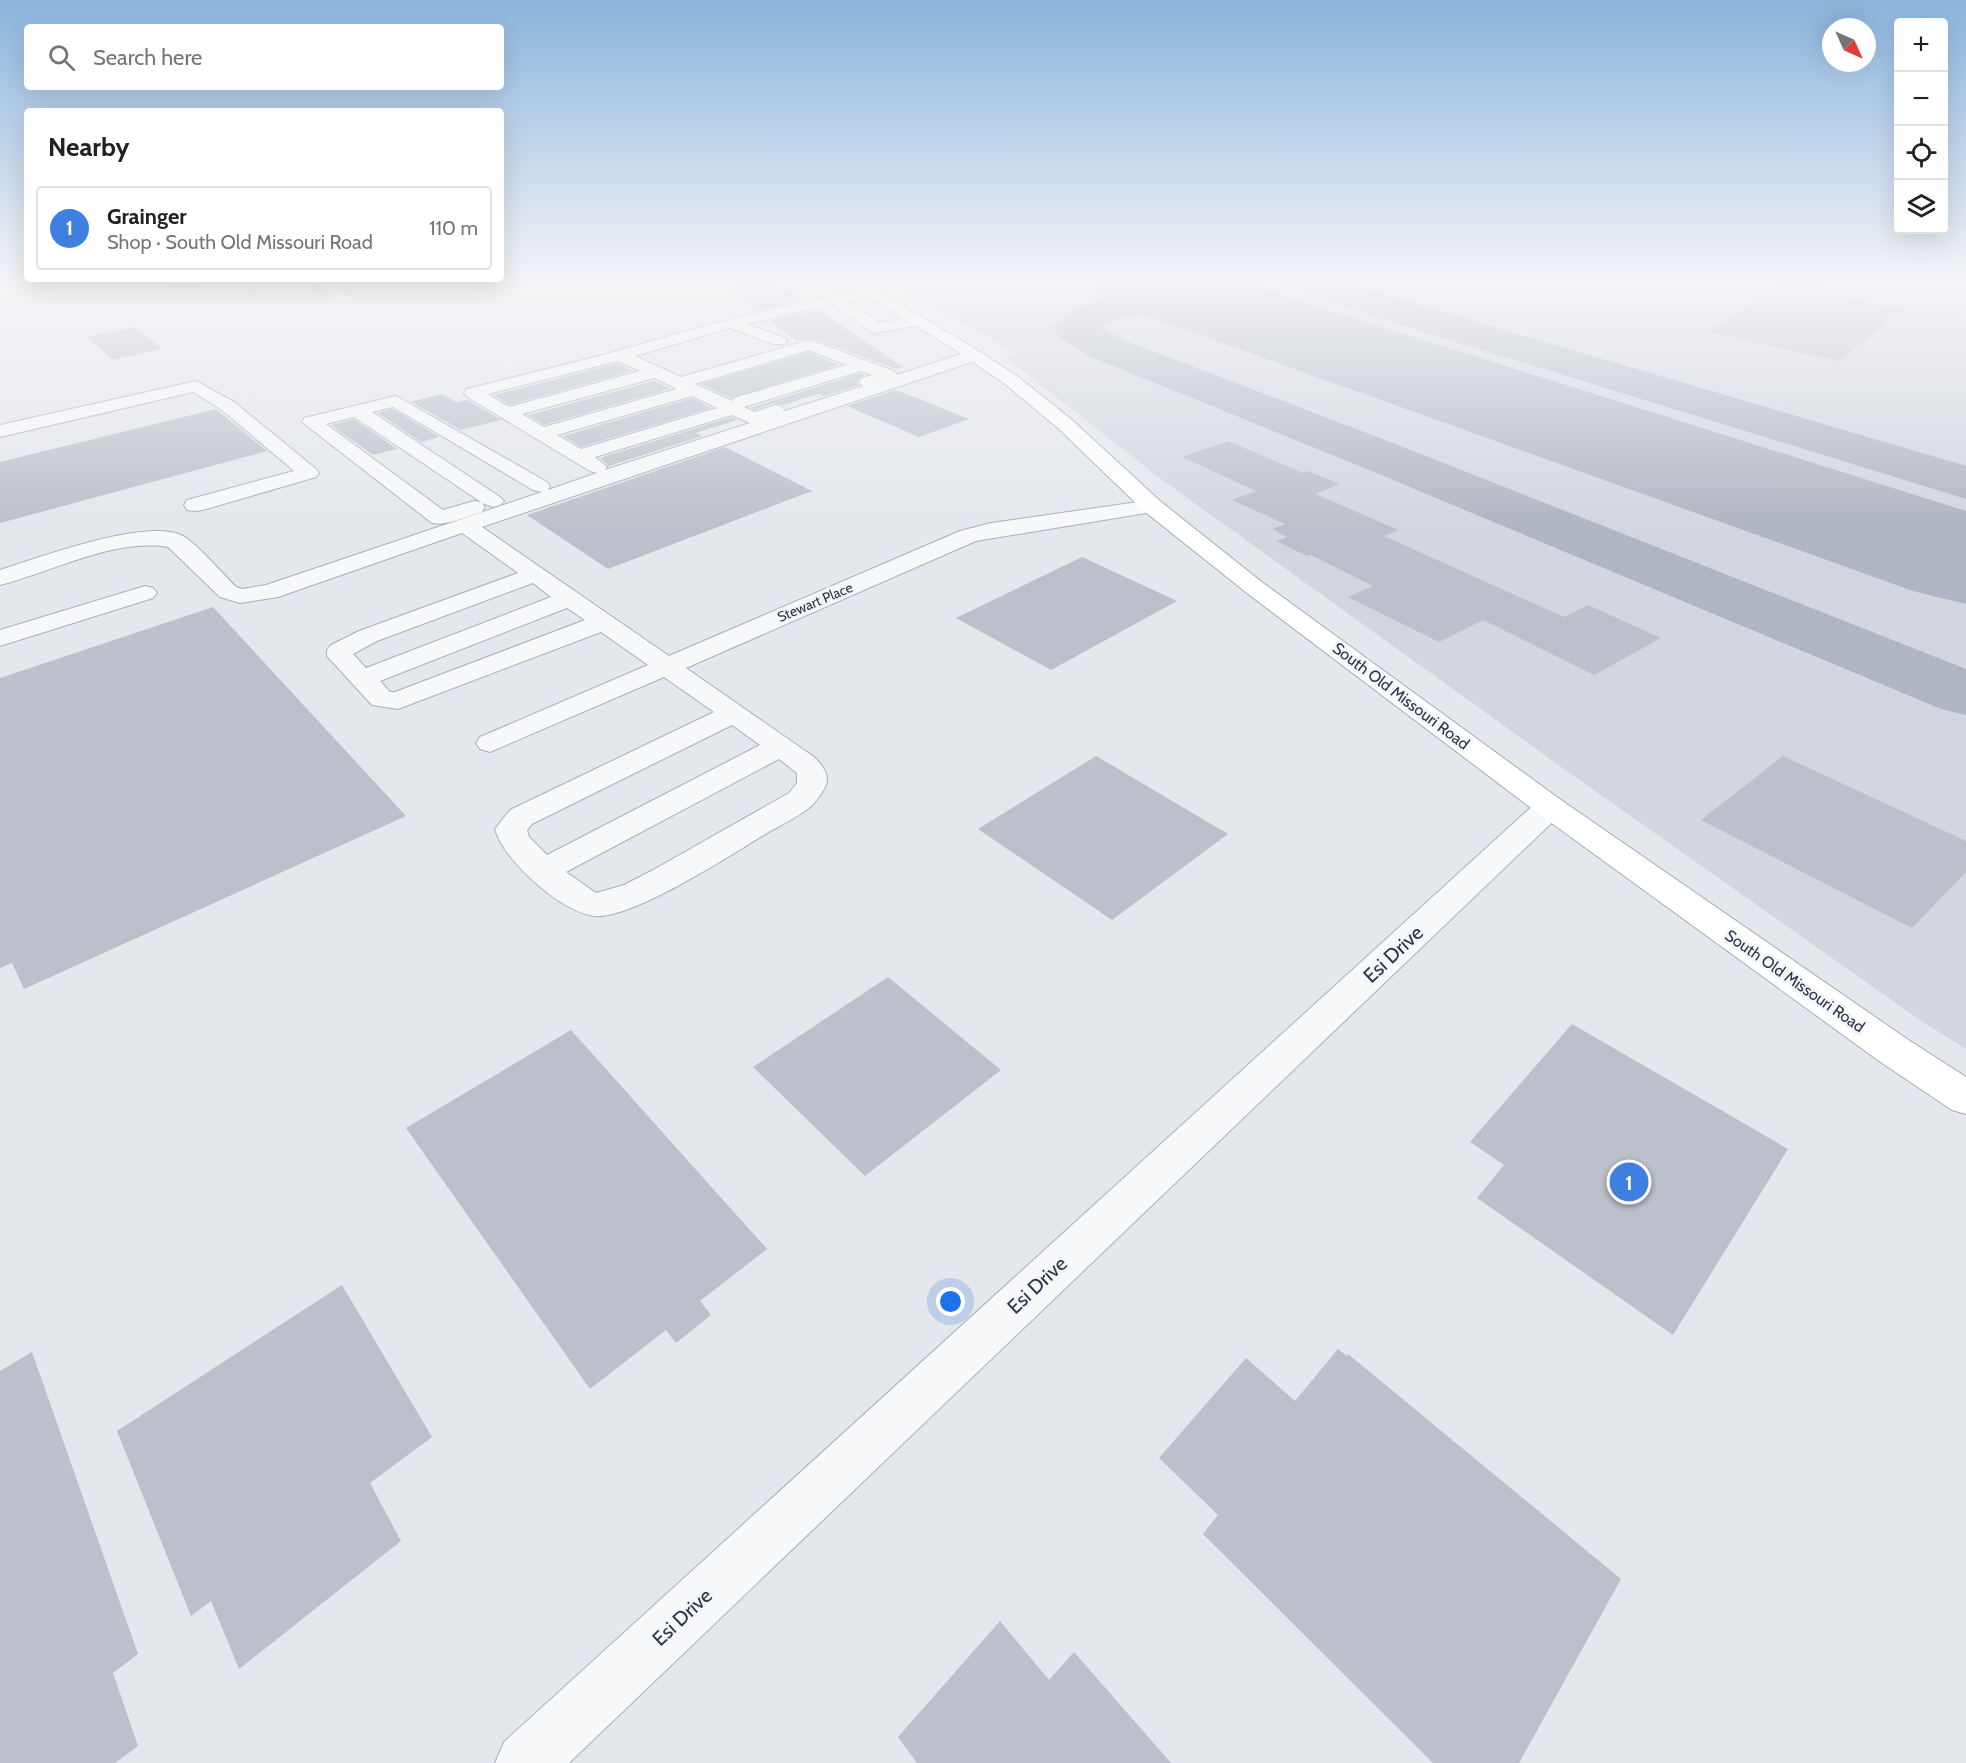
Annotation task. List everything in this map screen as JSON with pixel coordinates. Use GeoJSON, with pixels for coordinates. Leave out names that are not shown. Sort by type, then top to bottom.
{"type":"FeatureCollection","features":[{"type":"Feature","properties":{"kind":"main road","name":"South Old Missouri Road"},"geometry":{"type":"LineString","coordinates":[[974,362],[1011,380],[1065,424],[1152,506],[1255,588],[1550,807],[1893,1050],[1966,1098]]}},
{"type":"Feature","properties":{"kind":"street"},"geometry":{"type":"LineString","coordinates":[[592,362],[473,393],[598,468]]}},
{"type":"Feature","properties":{"kind":"street"},"geometry":{"type":"LineString","coordinates":[[579,456],[773,362]]}},
{"type":"Feature","properties":{"kind":"street"},"geometry":{"type":"LineString","coordinates":[[759,378],[812,362]]}},
{"type":"Feature","properties":{"kind":"street"},"geometry":{"type":"LineString","coordinates":[[855,362],[888,375]]}},
{"type":"Feature","properties":{"kind":"street"},"geometry":{"type":"LineString","coordinates":[[540,486],[396,400],[311,422],[440,518],[933,362]]}},
{"type":"Feature","properties":{"kind":"street"},"geometry":{"type":"LineString","coordinates":[[0,578],[127,542],[168,538],[175,541],[228,592],[240,596],[253,596],[308,580],[465,525],[952,362]]}},
{"type":"Feature","properties":{"kind":"street"},"geometry":{"type":"LineString","coordinates":[[488,403],[638,363],[753,418]]}},
{"type":"Feature","properties":{"kind":"street"},"geometry":{"type":"LineString","coordinates":[[523,424],[706,394],[862,365]]}},
{"type":"Feature","properties":{"kind":"street"},"geometry":{"type":"LineString","coordinates":[[506,413],[657,372]]}},
{"type":"Feature","properties":{"kind":"street"},"geometry":{"type":"LineString","coordinates":[[0,431],[196,386],[228,406],[309,472],[195,505]]}},
{"type":"Feature","properties":{"kind":"street"},"geometry":{"type":"LineString","coordinates":[[540,434],[706,394]]}},
{"type":"Feature","properties":{"kind":"street"},"geometry":{"type":"LineString","coordinates":[[560,445],[706,394]]}},
{"type":"Feature","properties":{"kind":"street"},"geometry":{"type":"LineString","coordinates":[[357,411],[493,501]]}},
{"type":"Feature","properties":{"kind":"street","name":"Stewart Place"},"geometry":{"type":"LineString","coordinates":[[490,743],[969,536],[991,530],[1152,506]]}},
{"type":"Feature","properties":{"kind":"street"},"geometry":{"type":"LineString","coordinates":[[465,525],[536,574],[603,622],[667,666],[734,713],[781,746],[808,766],[813,775],[811,788],[800,800],[654,884],[615,902],[596,905],[577,898],[513,841],[511,829],[521,817],[734,713]]}},
{"type":"Feature","properties":{"kind":"street"},"geometry":{"type":"LineString","coordinates":[[536,574],[348,645],[340,650],[340,656],[381,699],[398,701],[603,622]]}},
{"type":"Feature","properties":{"kind":"street"},"geometry":{"type":"LineString","coordinates":[[0,638],[145,593]]}},
{"type":"Feature","properties":{"kind":"street"},"geometry":{"type":"LineString","coordinates":[[361,679],[570,598]]}},
{"type":"Feature","properties":{"kind":"street"},"geometry":{"type":"LineString","coordinates":[[545,870],[781,746]]}},
{"type":"Feature","properties":{"kind":"street","name":"Esi Drive"},"geometry":{"type":"LineString","coordinates":[[525,1763],[1550,807]]}},
{"type":"Feature","properties":{"kind":"shaded area"},"geometry":{"type":"Polygon","coordinates":[[[1012,362],[1966,362],[1966,1049],[1920,1020],[1571,774],[1161,479],[1012,362]]]}},
{"type":"Feature","properties":{"kind":"building"},"geometry":{"type":"Polygon","coordinates":[[[774,362],[833,362],[839,365],[731,398],[701,384],[774,362]]]}},
{"type":"Feature","properties":{"kind":"building"},"geometry":{"type":"Polygon","coordinates":[[[878,362],[896,362],[903,367],[896,369],[878,362]]]}},
{"type":"Feature","properties":{"kind":"building"},"geometry":{"type":"Polygon","coordinates":[[[618,363],[633,371],[509,405],[494,395],[618,363]]]}},
{"type":"Feature","properties":{"kind":"building"},"geometry":{"type":"Polygon","coordinates":[[[861,373],[865,375],[857,381],[859,385],[783,405],[775,403],[754,410],[750,408],[861,373]]]}},
{"type":"Feature","properties":{"kind":"building"},"geometry":{"type":"Polygon","coordinates":[[[654,381],[670,389],[544,425],[528,415],[654,381]]]}},
{"type":"Feature","properties":{"kind":"building"},"geometry":{"type":"Polygon","coordinates":[[[896,390],[969,419],[919,437],[847,406],[896,390]]]}},
{"type":"Feature","properties":{"kind":"building"},"geometry":{"type":"Polygon","coordinates":[[[442,394],[456,402],[467,400],[501,420],[461,430],[411,402],[442,394]]]}},
{"type":"Feature","properties":{"kind":"building"},"geometry":{"type":"Polygon","coordinates":[[[692,398],[711,408],[581,447],[563,436],[692,398]]]}},
{"type":"Feature","properties":{"kind":"building"},"geometry":{"type":"Polygon","coordinates":[[[216,409],[267,451],[0,523],[0,462],[216,409]]]}},
{"type":"Feature","properties":{"kind":"building"},"geometry":{"type":"Polygon","coordinates":[[[393,409],[439,437],[421,442],[378,413],[393,409]]]}},
{"type":"Feature","properties":{"kind":"building"},"geometry":{"type":"Polygon","coordinates":[[[732,417],[737,420],[695,433],[702,436],[609,466],[600,458],[732,417]]]}},
{"type":"Feature","properties":{"kind":"building"},"geometry":{"type":"Polygon","coordinates":[[[354,419],[397,449],[373,455],[331,425],[354,419]]]}},
{"type":"Feature","properties":{"kind":"building"},"geometry":{"type":"Polygon","coordinates":[[[1228,441],[1303,473],[1308,471],[1340,484],[1316,494],[1398,530],[1384,536],[1564,617],[1588,605],[1661,638],[1594,675],[1483,620],[1439,642],[1348,597],[1373,586],[1311,555],[1307,556],[1276,541],[1287,537],[1272,529],[1285,524],[1232,500],[1256,491],[1182,457],[1228,441]]]}},
{"type":"Feature","properties":{"kind":"building"},"geometry":{"type":"Polygon","coordinates":[[[725,447],[812,491],[608,569],[527,515],[725,447]]]}},
{"type":"Feature","properties":{"kind":"building"},"geometry":{"type":"Polygon","coordinates":[[[1082,557],[1177,601],[1051,670],[956,618],[1082,557]]]}},
{"type":"Feature","properties":{"kind":"building"},"geometry":{"type":"Polygon","coordinates":[[[213,607],[406,816],[24,989],[12,963],[0,968],[0,678],[213,607]]]}},
{"type":"Feature","properties":{"kind":"building"},"geometry":{"type":"Polygon","coordinates":[[[1096,756],[1228,834],[1112,920],[978,829],[1096,756]]]}},
{"type":"Feature","properties":{"kind":"building"},"geometry":{"type":"Polygon","coordinates":[[[1783,756],[1966,841],[1966,872],[1912,928],[1701,820],[1783,756]]]}},
{"type":"Feature","properties":{"kind":"building"},"geometry":{"type":"Polygon","coordinates":[[[888,977],[1001,1070],[865,1176],[753,1067],[888,977]]]}},
{"type":"Feature","properties":{"kind":"building"},"geometry":{"type":"Polygon","coordinates":[[[1572,1024],[1788,1149],[1673,1335],[1477,1198],[1504,1165],[1470,1142],[1572,1024]]]}},
{"type":"Feature","properties":{"kind":"building"},"geometry":{"type":"Polygon","coordinates":[[[571,1030],[767,1249],[700,1301],[711,1315],[676,1343],[666,1330],[590,1389],[406,1128],[571,1030]]]}},
{"type":"Feature","properties":{"kind":"building"},"geometry":{"type":"Polygon","coordinates":[[[342,1285],[432,1437],[370,1483],[401,1541],[239,1669],[211,1601],[191,1616],[117,1431],[342,1285]]]}},
{"type":"Feature","properties":{"kind":"building"},"geometry":{"type":"Polygon","coordinates":[[[1338,1349],[1347,1356],[1348,1354],[1621,1579],[1519,1763],[1433,1763],[1203,1534],[1218,1515],[1159,1458],[1246,1358],[1295,1401],[1338,1349]]]}},
{"type":"Feature","properties":{"kind":"building"},"geometry":{"type":"Polygon","coordinates":[[[32,1352],[138,1654],[113,1673],[138,1746],[115,1763],[0,1763],[0,1371],[32,1352]]]}},
{"type":"Feature","properties":{"kind":"building"},"geometry":{"type":"Polygon","coordinates":[[[1000,1621],[1049,1680],[1074,1652],[1171,1763],[917,1763],[898,1737],[1000,1621]]]}},
{"type":"Feature","properties":{"kind":"taxiway"},"geometry":{"type":"LineString","coordinates":[[1142,362],[1380,456],[1966,694]]}},
{"type":"Feature","properties":{"kind":"taxiway"},"geometry":{"type":"LineString","coordinates":[[1566,362],[1966,483]]}},
{"type":"Feature","properties":{"kind":"runway"},"geometry":{"type":"LineString","coordinates":[[1381,362],[1966,559]]}},
{"type":"Feature","properties":{"kind":"place","name":"Grainger"},"geometry":{"type":"Point","coordinates":[1629,1182]}}]}
